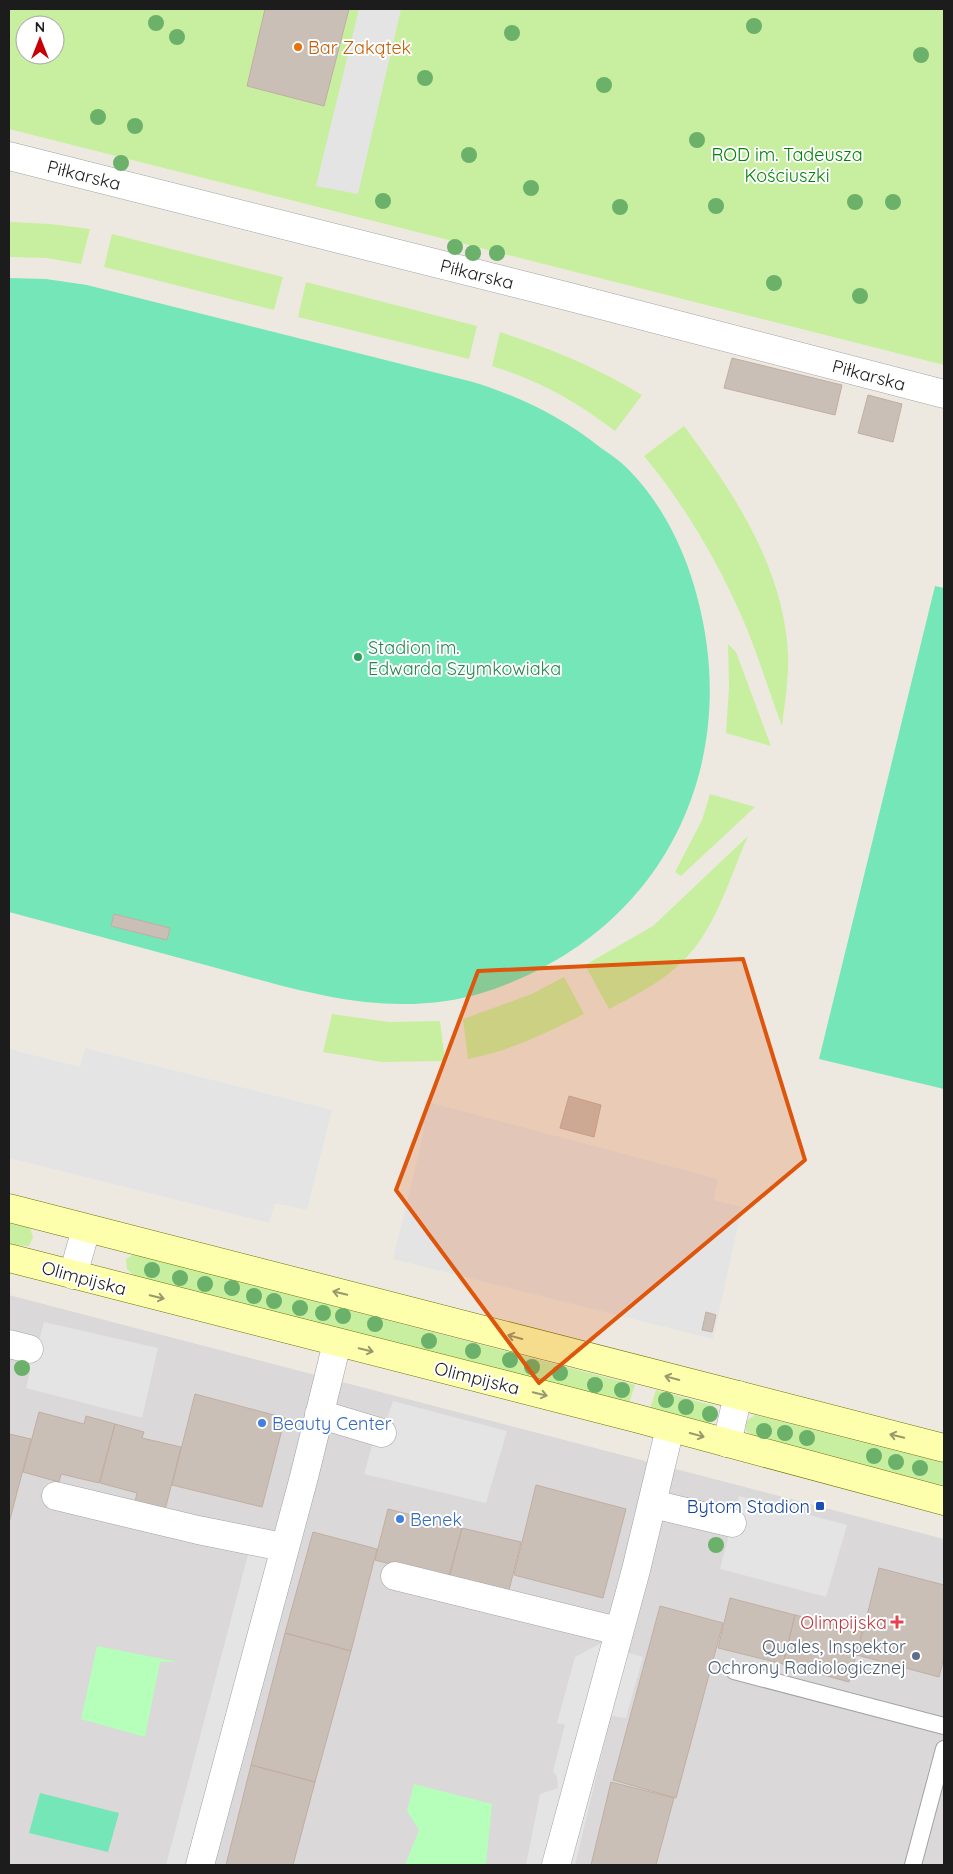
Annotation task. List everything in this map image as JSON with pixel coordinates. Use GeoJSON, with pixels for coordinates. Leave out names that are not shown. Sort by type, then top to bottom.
{"type":"FeatureCollection","features":[{"type":"Feature","properties":{"kind":"street","name":"Piłkarska"},"geometry":{"type":"LineString","coordinates":[[9,156],[570,297],[944,394]]}},
{"type":"Feature","properties":{"kind":"street"},"geometry":{"type":"LineString","coordinates":[[9,1208],[944,1448]]}},
{"type":"Feature","properties":{"kind":"street"},"geometry":{"type":"LineString","coordinates":[[73,1275],[86,1229]]}},
{"type":"Feature","properties":{"kind":"street","name":"Olimpijska"},"geometry":{"type":"LineString","coordinates":[[9,1258],[670,1428],[944,1501]]}},
{"type":"Feature","properties":{"kind":"street"},"geometry":{"type":"LineString","coordinates":[[200,1865],[283,1547],[320,1414],[337,1343]]}},
{"type":"Feature","properties":{"kind":"street"},"geometry":{"type":"LineString","coordinates":[[727,1443],[738,1396]]}},
{"type":"Feature","properties":{"kind":"street"},"geometry":{"type":"LineString","coordinates":[[320,1414],[382,1433]]}},
{"type":"Feature","properties":{"kind":"street"},"geometry":{"type":"LineString","coordinates":[[556,1865],[653,1504],[670,1428]]}},
{"type":"Feature","properties":{"kind":"street"},"geometry":{"type":"LineString","coordinates":[[56,1496],[198,1530],[283,1547]]}},
{"type":"Feature","properties":{"kind":"street"},"geometry":{"type":"LineString","coordinates":[[653,1504],[732,1523]]}},
{"type":"Feature","properties":{"kind":"street"},"geometry":{"type":"LineString","coordinates":[[396,1576],[618,1631]]}},
{"type":"Feature","properties":{"kind":"lane"},"geometry":{"type":"LineString","coordinates":[[734,1671],[944,1726]]}},
{"type":"Feature","properties":{"kind":"lane"},"geometry":{"type":"LineString","coordinates":[[913,1865],[944,1748]]}},
{"type":"Feature","properties":{"kind":"highlighted area"},"geometry":{"type":"Polygon","coordinates":[[[743,959],[805,1160],[539,1383],[396,1190],[478,971],[743,959]]]}},
{"type":"Feature","properties":{"kind":"shaded area"},"geometry":{"type":"Polygon","coordinates":[[[359,9],[401,9],[358,194],[316,186],[359,9]]]}},
{"type":"Feature","properties":{"kind":"shaded area"},"geometry":{"type":"Polygon","coordinates":[[[85,1048],[332,1110],[307,1210],[275,1203],[269,1223],[9,1158],[9,1049],[80,1067],[85,1048]]]}},
{"type":"Feature","properties":{"kind":"shaded area"},"geometry":{"type":"Polygon","coordinates":[[[424,1101],[718,1179],[714,1200],[742,1207],[713,1339],[393,1259],[423,1136],[424,1101]]]}},
{"type":"Feature","properties":{"kind":"shaded area"},"geometry":{"type":"Polygon","coordinates":[[[9,1295],[944,1539],[944,1865],[9,1865],[9,1295]]]}},
{"type":"Feature","properties":{"kind":"shaded area"},"geometry":{"type":"Polygon","coordinates":[[[44,1322],[158,1348],[142,1418],[26,1388],[30,1371],[27,1361],[40,1337],[44,1322]]]}},
{"type":"Feature","properties":{"kind":"shaded area"},"geometry":{"type":"Polygon","coordinates":[[[393,1401],[507,1431],[486,1503],[364,1474],[372,1446],[382,1433],[393,1401]]]}},
{"type":"Feature","properties":{"kind":"shaded area"},"geometry":{"type":"Polygon","coordinates":[[[739,1496],[847,1525],[826,1597],[720,1569],[739,1496]]]}},
{"type":"Feature","properties":{"kind":"shaded area"},"geometry":{"type":"Polygon","coordinates":[[[249,1551],[270,1556],[208,1865],[166,1865],[249,1551]]]}},
{"type":"Feature","properties":{"kind":"shaded area"},"geometry":{"type":"Polygon","coordinates":[[[599,1644],[643,1657],[626,1718],[611,1716],[575,1865],[526,1865],[540,1794],[558,1788],[557,1777],[553,1771],[565,1725],[557,1723],[575,1657],[599,1644]]]}},
{"type":"Feature","properties":{"kind":"green space","name":"ROD im. Tadeusza Kościuszki"},"geometry":{"type":"Polygon","coordinates":[[[9,9],[944,9],[944,365],[9,129],[9,9]]]}},
{"type":"Feature","properties":{"kind":"green space"},"geometry":{"type":"Polygon","coordinates":[[[9,222],[51,224],[90,229],[81,264],[46,258],[9,257],[9,222]]]}},
{"type":"Feature","properties":{"kind":"green space"},"geometry":{"type":"Polygon","coordinates":[[[112,234],[283,277],[274,310],[104,267],[112,234]]]}},
{"type":"Feature","properties":{"kind":"green space","name":"Stadion im. Edwarda Szymkowiaka"},"geometry":{"type":"Polygon","coordinates":[[[9,278],[46,279],[87,285],[473,382],[508,394],[556,417],[627,468],[652,497],[662,513],[687,564],[698,600],[708,656],[709,711],[702,764],[685,814],[661,861],[628,902],[588,939],[540,969],[494,989],[471,996],[416,1004],[386,1004],[357,1001],[299,990],[9,912],[9,278]]]}},
{"type":"Feature","properties":{"kind":"green space"},"geometry":{"type":"Polygon","coordinates":[[[306,282],[477,326],[469,359],[298,317],[306,282]]]}},
{"type":"Feature","properties":{"kind":"green space"},"geometry":{"type":"Polygon","coordinates":[[[500,332],[572,359],[607,375],[642,395],[615,431],[586,411],[541,385],[492,366],[500,332]]]}},
{"type":"Feature","properties":{"kind":"green space"},"geometry":{"type":"Polygon","coordinates":[[[684,426],[738,505],[767,562],[777,592],[784,622],[788,654],[782,726],[747,629],[721,573],[685,512],[644,456],[684,426]]]}},
{"type":"Feature","properties":{"kind":"green space"},"geometry":{"type":"Polygon","coordinates":[[[935,586],[944,588],[944,1089],[819,1059],[935,586]]]}},
{"type":"Feature","properties":{"kind":"green space"},"geometry":{"type":"Polygon","coordinates":[[[728,644],[736,652],[771,746],[726,733],[729,687],[728,644]]]}},
{"type":"Feature","properties":{"kind":"green space"},"geometry":{"type":"Polygon","coordinates":[[[710,794],[755,807],[681,876],[675,872],[702,820],[710,794]]]}},
{"type":"Feature","properties":{"kind":"green space"},"geometry":{"type":"Polygon","coordinates":[[[748,836],[712,921],[692,951],[664,977],[609,1009],[585,965],[653,926],[748,836]]]}},
{"type":"Feature","properties":{"kind":"green space"},"geometry":{"type":"Polygon","coordinates":[[[564,977],[584,1014],[513,1046],[468,1059],[463,1019],[532,994],[564,977]]]}},
{"type":"Feature","properties":{"kind":"green space"},"geometry":{"type":"Polygon","coordinates":[[[332,1014],[389,1022],[440,1021],[445,1061],[381,1062],[323,1052],[332,1014]]]}},
{"type":"Feature","properties":{"kind":"green space"},"geometry":{"type":"Polygon","coordinates":[[[9,1223],[30,1228],[33,1237],[29,1246],[9,1245],[9,1223]]]}},
{"type":"Feature","properties":{"kind":"green space"},"geometry":{"type":"Polygon","coordinates":[[[134,1254],[635,1385],[628,1406],[135,1277],[127,1269],[126,1259],[134,1254]]]}},
{"type":"Feature","properties":{"kind":"green space"},"geometry":{"type":"Polygon","coordinates":[[[656,1390],[714,1406],[716,1413],[714,1420],[708,1424],[650,1409],[656,1390]]]}},
{"type":"Feature","properties":{"kind":"green space"},"geometry":{"type":"Polygon","coordinates":[[[755,1415],[944,1463],[944,1486],[755,1436],[746,1431],[745,1422],[755,1415]]]}},
{"type":"Feature","properties":{"kind":"green space"},"geometry":{"type":"Polygon","coordinates":[[[97,1646],[178,1662],[160,1662],[145,1737],[81,1719],[97,1646]]]}},
{"type":"Feature","properties":{"kind":"green space"},"geometry":{"type":"Polygon","coordinates":[[[414,1784],[492,1804],[486,1865],[405,1865],[419,1830],[407,1811],[414,1784]]]}},
{"type":"Feature","properties":{"kind":"green space"},"geometry":{"type":"Polygon","coordinates":[[[40,1793],[119,1813],[108,1852],[29,1833],[40,1793]]]}},
{"type":"Feature","properties":{"kind":"building","name":"Bar Zakątek"},"geometry":{"type":"Polygon","coordinates":[[[265,9],[349,9],[324,106],[247,86],[265,9]]]}},
{"type":"Feature","properties":{"kind":"building"},"geometry":{"type":"Polygon","coordinates":[[[732,358],[842,385],[835,415],[724,388],[732,358]]]}},
{"type":"Feature","properties":{"kind":"building"},"geometry":{"type":"Polygon","coordinates":[[[868,395],[902,404],[893,442],[858,433],[868,395]]]}},
{"type":"Feature","properties":{"kind":"building"},"geometry":{"type":"Polygon","coordinates":[[[114,914],[170,928],[167,940],[111,926],[114,914]]]}},
{"type":"Feature","properties":{"kind":"building"},"geometry":{"type":"Polygon","coordinates":[[[569,1096],[601,1105],[594,1137],[560,1128],[569,1096]]]}},
{"type":"Feature","properties":{"kind":"building"},"geometry":{"type":"Polygon","coordinates":[[[706,1312],[716,1315],[712,1332],[702,1330],[706,1312]]]}},
{"type":"Feature","properties":{"kind":"building"},"geometry":{"type":"Polygon","coordinates":[[[195,1394],[285,1418],[262,1507],[172,1485],[195,1394]]]}},
{"type":"Feature","properties":{"kind":"building"},"geometry":{"type":"Polygon","coordinates":[[[39,1412],[84,1424],[86,1416],[115,1424],[99,1483],[61,1474],[59,1482],[23,1472],[39,1412]]]}},
{"type":"Feature","properties":{"kind":"building"},"geometry":{"type":"Polygon","coordinates":[[[115,1424],[144,1432],[142,1438],[181,1447],[165,1510],[135,1502],[137,1493],[100,1483],[115,1424]]]}},
{"type":"Feature","properties":{"kind":"building"},"geometry":{"type":"Polygon","coordinates":[[[9,1434],[31,1439],[9,1523],[9,1434]]]}},
{"type":"Feature","properties":{"kind":"building"},"geometry":{"type":"Polygon","coordinates":[[[536,1485],[626,1509],[603,1598],[514,1575],[536,1485]]]}},
{"type":"Feature","properties":{"kind":"building"},"geometry":{"type":"Polygon","coordinates":[[[388,1509],[462,1528],[448,1579],[375,1560],[388,1509]]]}},
{"type":"Feature","properties":{"kind":"building"},"geometry":{"type":"Polygon","coordinates":[[[462,1528],[521,1542],[508,1594],[449,1579],[462,1528]]]}},
{"type":"Feature","properties":{"kind":"building"},"geometry":{"type":"Polygon","coordinates":[[[313,1532],[377,1549],[351,1651],[285,1633],[313,1532]]]}},
{"type":"Feature","properties":{"kind":"building"},"geometry":{"type":"Polygon","coordinates":[[[879,1568],[944,1585],[944,1657],[939,1677],[857,1655],[879,1568]]]}},
{"type":"Feature","properties":{"kind":"building"},"geometry":{"type":"Polygon","coordinates":[[[730,1598],[795,1615],[783,1664],[718,1648],[730,1598]]]}},
{"type":"Feature","properties":{"kind":"building"},"geometry":{"type":"Polygon","coordinates":[[[660,1606],[723,1623],[676,1798],[613,1780],[660,1606]]]}},
{"type":"Feature","properties":{"kind":"building"},"geometry":{"type":"Polygon","coordinates":[[[795,1615],[862,1632],[849,1682],[783,1664],[795,1615]]]}},
{"type":"Feature","properties":{"kind":"building"},"geometry":{"type":"Polygon","coordinates":[[[285,1633],[351,1651],[315,1782],[251,1765],[285,1633]]]}},
{"type":"Feature","properties":{"kind":"building"},"geometry":{"type":"Polygon","coordinates":[[[251,1765],[315,1782],[293,1865],[226,1865],[251,1765]]]}},
{"type":"Feature","properties":{"kind":"building"},"geometry":{"type":"Polygon","coordinates":[[[611,1782],[674,1798],[656,1865],[591,1865],[611,1782]]]}},
{"type":"Feature","properties":{"kind":"place","name":"Bar Zakątek"},"geometry":{"type":"Point","coordinates":[298,47]}},
{"type":"Feature","properties":{"kind":"place","name":"Stadion im. Edwarda Szymkowiaka"},"geometry":{"type":"Point","coordinates":[358,657]}},
{"type":"Feature","properties":{"kind":"place","name":"Beauty Center"},"geometry":{"type":"Point","coordinates":[262,1423]}},
{"type":"Feature","properties":{"kind":"place","name":"Bytom Stadion"},"geometry":{"type":"Point","coordinates":[820,1506]}},
{"type":"Feature","properties":{"kind":"place","name":"Benek"},"geometry":{"type":"Point","coordinates":[400,1519]}},
{"type":"Feature","properties":{"kind":"place","name":"Olimpijska"},"geometry":{"type":"Point","coordinates":[897,1622]}},
{"type":"Feature","properties":{"kind":"place","name":"Quales, Inspektor Ochrony Radiologicznej"},"geometry":{"type":"Point","coordinates":[916,1656]}}]}
